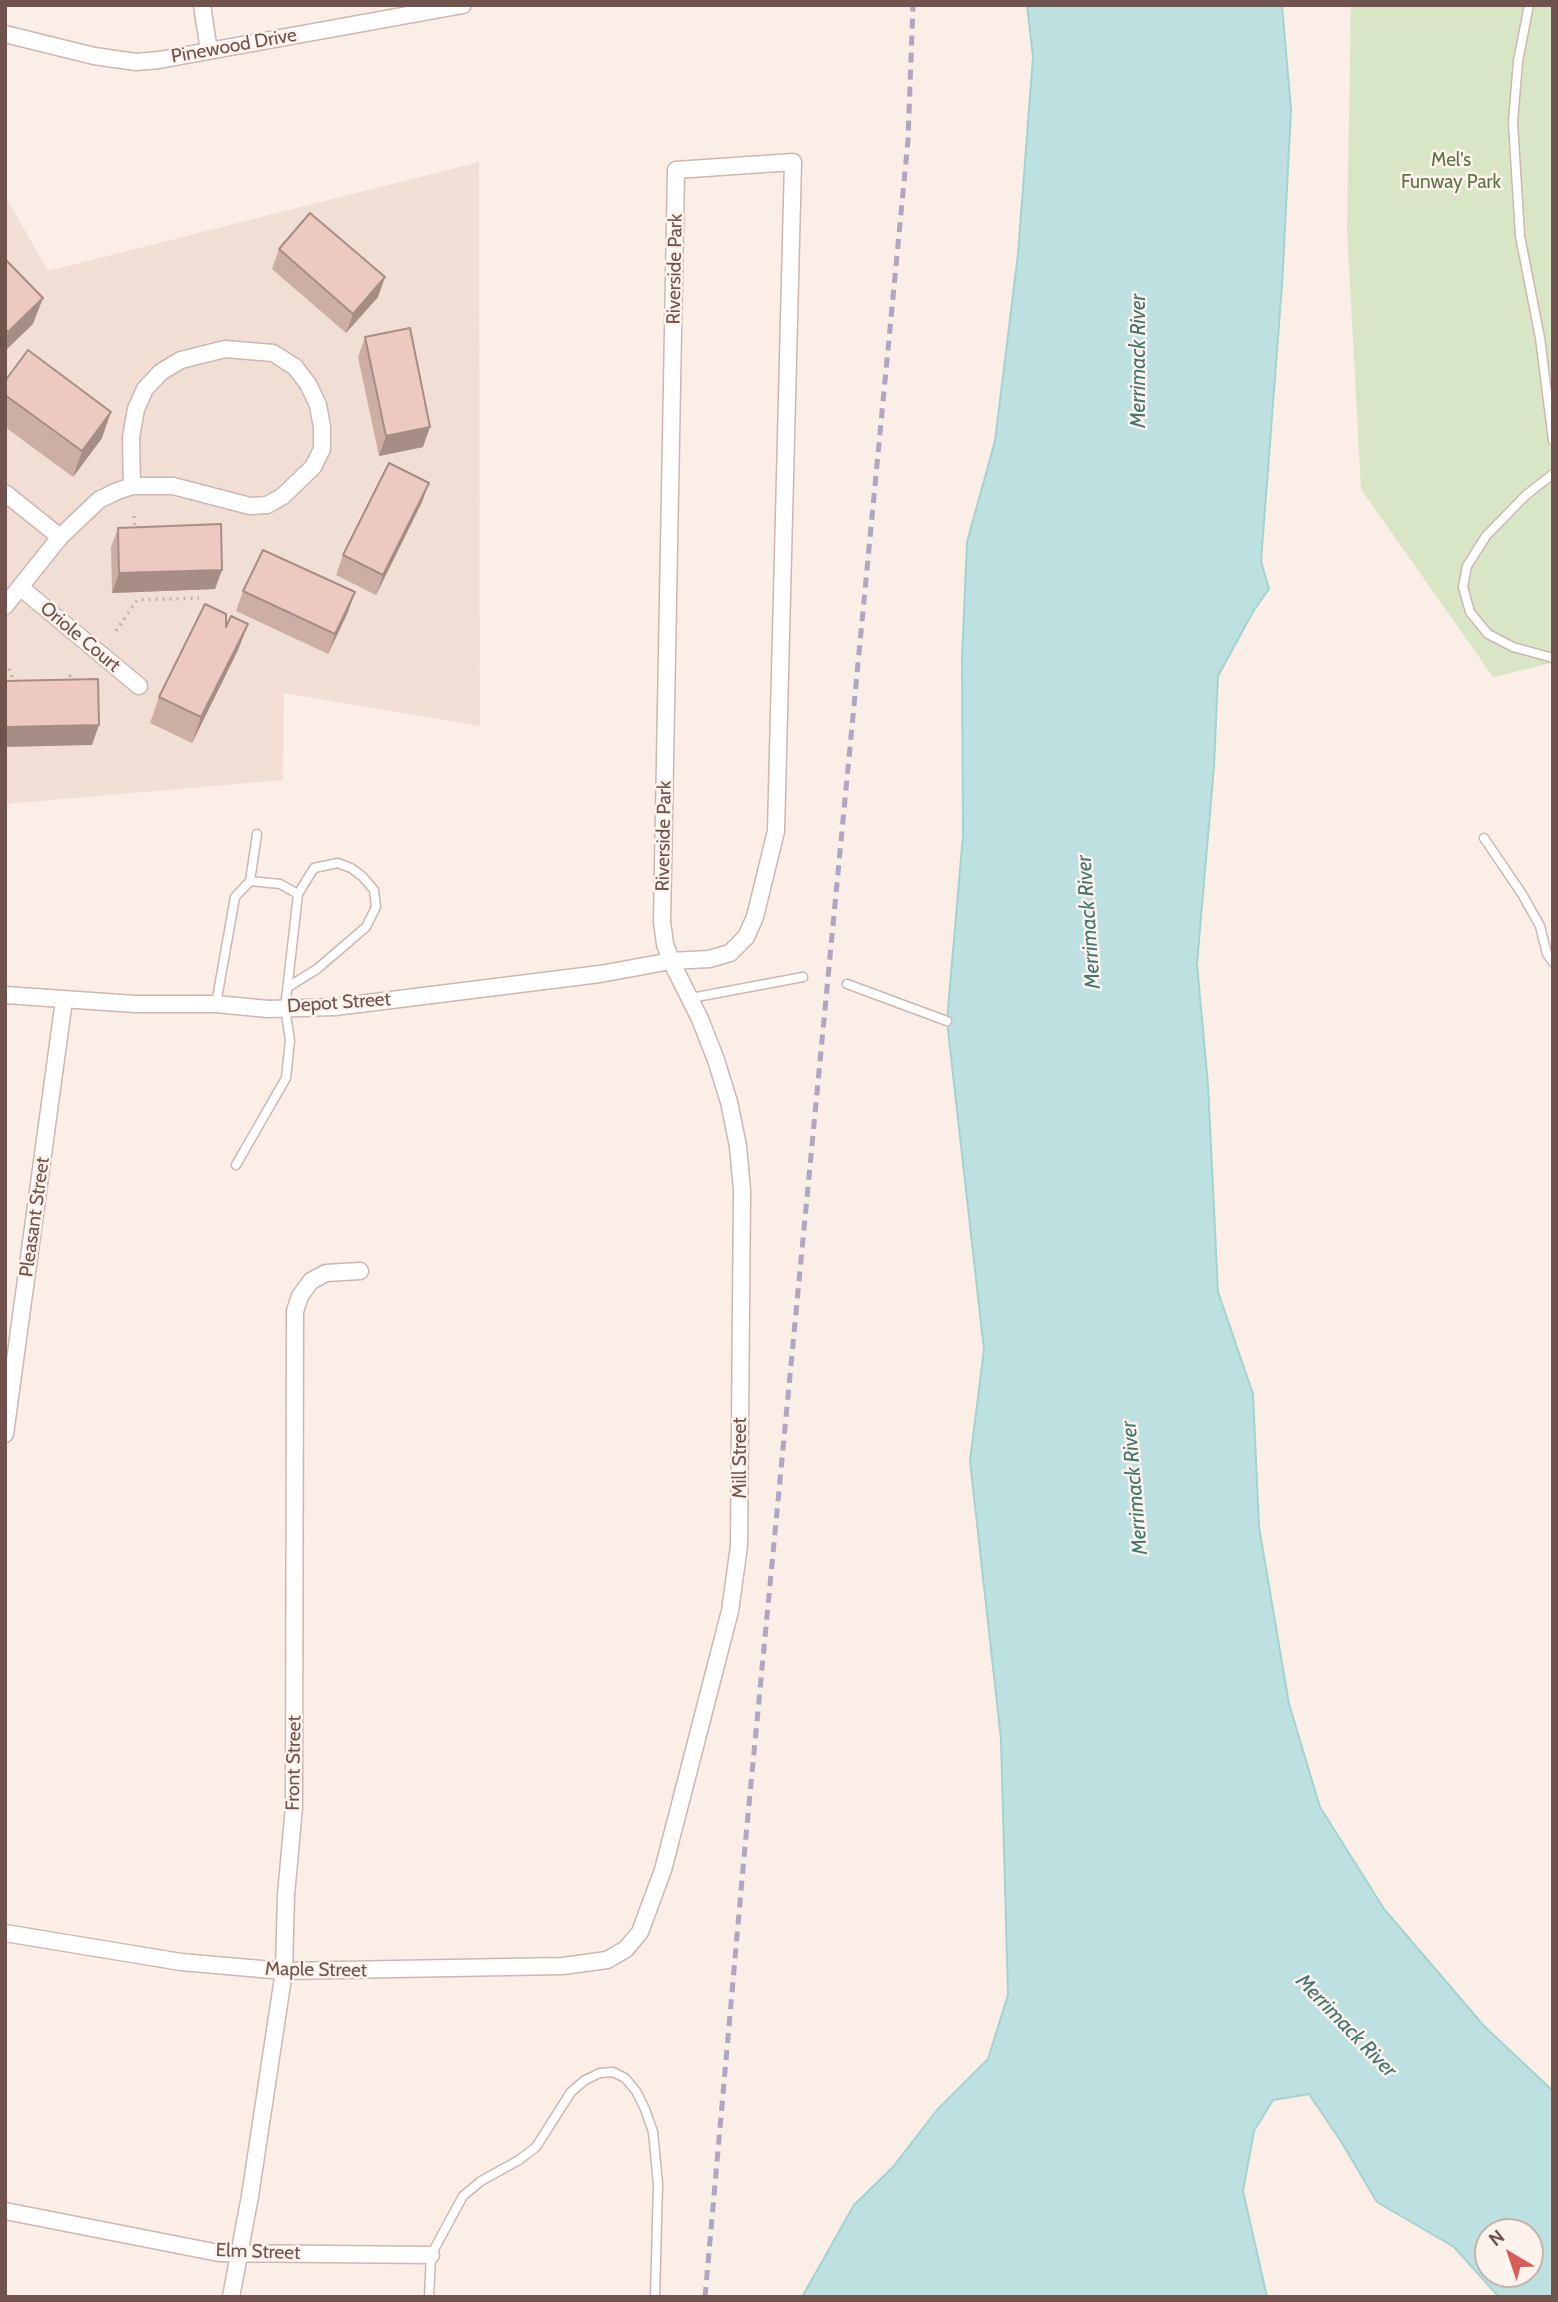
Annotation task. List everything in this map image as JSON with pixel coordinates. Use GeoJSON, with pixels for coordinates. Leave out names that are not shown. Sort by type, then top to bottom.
{"type":"FeatureCollection","features":[{"type":"Feature","properties":{"kind":"street"},"geometry":{"type":"LineString","coordinates":[[202,5],[209,51]]}},
{"type":"Feature","properties":{"kind":"street","name":"Pinewood Drive"},"geometry":{"type":"LineString","coordinates":[[5,34],[116,60],[159,60],[463,5]]}},
{"type":"Feature","properties":{"kind":"street","name":"Riverside Park"},"geometry":{"type":"LineString","coordinates":[[793,162],[776,831],[755,917],[746,937],[730,953],[709,959],[671,961],[662,922],[676,170],[793,162]]}},
{"type":"Feature","properties":{"kind":"street"},"geometry":{"type":"LineString","coordinates":[[5,606],[60,537],[99,500],[132,486],[173,486],[250,506],[267,505],[284,496],[313,467],[322,449],[318,405],[308,384],[295,367],[272,353],[249,350],[225,349],[203,353],[160,372],[145,390],[135,409],[131,437],[132,486]]}},
{"type":"Feature","properties":{"kind":"street"},"geometry":{"type":"LineString","coordinates":[[5,493],[60,537]]}},
{"type":"Feature","properties":{"kind":"street","name":"Oriole Court"},"geometry":{"type":"LineString","coordinates":[[20,587],[139,686]]}},
{"type":"Feature","properties":{"kind":"street","name":"Depot Street"},"geometry":{"type":"LineString","coordinates":[[5,995],[135,1004],[216,1004],[268,1009],[335,1007],[600,974],[671,961]]}},
{"type":"Feature","properties":{"kind":"street","name":"Mill Street"},"geometry":{"type":"LineString","coordinates":[[626,1949],[645,1922],[663,1870],[730,1611],[739,1546],[742,1190],[738,1146],[729,1102],[716,1060],[691,998],[671,961]]}},
{"type":"Feature","properties":{"kind":"street","name":"Pleasant Street"},"geometry":{"type":"LineString","coordinates":[[5,1434],[64,1000]]}},
{"type":"Feature","properties":{"kind":"street","name":"Front Street"},"geometry":{"type":"LineString","coordinates":[[231,2297],[250,2196],[284,1971],[286,1895],[295,1807],[295,1311],[300,1296],[311,1281],[326,1273],[360,1271]]}},
{"type":"Feature","properties":{"kind":"street","name":"Maple Street"},"geometry":{"type":"LineString","coordinates":[[5,1933],[181,1962],[284,1971],[563,1966],[607,1960],[626,1949]]}},
{"type":"Feature","properties":{"kind":"street","name":"Elm Street"},"geometry":{"type":"LineString","coordinates":[[5,2211],[219,2253],[431,2255]]}},
{"type":"Feature","properties":{"kind":"lane"},"geometry":{"type":"LineString","coordinates":[[1529,5],[1518,61],[1513,122],[1520,236],[1540,338],[1553,440]]}},
{"type":"Feature","properties":{"kind":"lane"},"geometry":{"type":"LineString","coordinates":[[1553,474],[1526,495],[1486,536],[1467,566],[1463,587],[1470,612],[1488,634],[1513,647],[1553,658]]}},
{"type":"Feature","properties":{"kind":"lane"},"geometry":{"type":"LineString","coordinates":[[216,1004],[235,897],[250,881],[257,834]]}},
{"type":"Feature","properties":{"kind":"lane"},"geometry":{"type":"LineString","coordinates":[[1484,838],[1522,894],[1539,926],[1547,954],[1553,962]]}},
{"type":"Feature","properties":{"kind":"lane"},"geometry":{"type":"LineString","coordinates":[[236,1165],[286,1078],[290,1040],[285,1007],[298,894],[314,868],[338,863],[351,868],[374,890],[376,907],[366,927],[317,969],[288,987]]}},
{"type":"Feature","properties":{"kind":"lane"},"geometry":{"type":"LineString","coordinates":[[250,881],[280,884],[298,894]]}},
{"type":"Feature","properties":{"kind":"lane"},"geometry":{"type":"LineString","coordinates":[[691,998],[803,977]]}},
{"type":"Feature","properties":{"kind":"lane"},"geometry":{"type":"LineString","coordinates":[[847,984],[947,1021]]}},
{"type":"Feature","properties":{"kind":"lane"},"geometry":{"type":"LineString","coordinates":[[429,2297],[431,2255],[463,2196],[481,2181],[519,2160],[536,2147],[550,2129],[571,2092],[600,2073],[613,2072],[625,2078],[635,2091],[653,2132],[658,2184],[655,2297]]}},
{"type":"Feature","properties":{"kind":"path"},"geometry":{"type":"LineString","coordinates":[[134,516],[136,540]]}},
{"type":"Feature","properties":{"kind":"path"},"geometry":{"type":"LineString","coordinates":[[116,631],[137,600],[198,598]]}},
{"type":"Feature","properties":{"kind":"path"},"geometry":{"type":"LineString","coordinates":[[5,663],[11,672],[13,686]]}},
{"type":"Feature","properties":{"kind":"path"},"geometry":{"type":"LineString","coordinates":[[60,690],[73,672]]}},
{"type":"Feature","properties":{"kind":"shaded area"},"geometry":{"type":"Polygon","coordinates":[[[479,162],[480,726],[284,693],[283,780],[5,804],[5,195],[48,271],[479,162]]]}},
{"type":"Feature","properties":{"kind":"green space","name":"Mel's Funway Park"},"geometry":{"type":"Polygon","coordinates":[[[1351,5],[1553,5],[1553,663],[1493,677],[1361,489],[1347,229],[1351,5]]]}},
{"type":"Feature","properties":{"kind":"water","name":"Merrimack River"},"geometry":{"type":"Polygon","coordinates":[[[1027,5],[1282,5],[1291,110],[1282,285],[1261,561],[1269,589],[1254,610],[1218,676],[1214,766],[1197,964],[1208,1085],[1218,1292],[1253,1394],[1259,1527],[1289,1704],[1320,1807],[1384,1909],[1484,2026],[1553,2091],[1553,2297],[1499,2297],[1491,2288],[1544,2288],[1544,2218],[1474,2218],[1474,2269],[1454,2247],[1377,2202],[1309,2094],[1273,2100],[1254,2131],[1243,2191],[1267,2297],[802,2297],[854,2205],[893,2167],[937,2110],[988,2059],[1008,1995],[1001,1739],[970,1461],[984,1350],[947,1021],[963,835],[962,658],[967,542],[995,441],[1018,254],[1033,57],[1027,5]]]}},
{"type":"Feature","properties":{"kind":"building"},"geometry":{"type":"Polygon","coordinates":[[[310,213],[385,277],[353,314],[279,249],[310,213]]]}},
{"type":"Feature","properties":{"kind":"building"},"geometry":{"type":"Polygon","coordinates":[[[5,259],[43,298],[8,332],[5,329],[5,259]]]}},
{"type":"Feature","properties":{"kind":"building"},"geometry":{"type":"Polygon","coordinates":[[[410,328],[430,427],[386,436],[365,337],[410,328]]]}},
{"type":"Feature","properties":{"kind":"building"},"geometry":{"type":"Polygon","coordinates":[[[28,350],[111,412],[82,451],[5,395],[5,381],[28,350]]]}},
{"type":"Feature","properties":{"kind":"building"},"geometry":{"type":"Polygon","coordinates":[[[389,463],[429,483],[383,575],[343,555],[389,463]]]}},
{"type":"Feature","properties":{"kind":"building"},"geometry":{"type":"Polygon","coordinates":[[[221,524],[222,570],[119,573],[118,528],[221,524]]]}},
{"type":"Feature","properties":{"kind":"building"},"geometry":{"type":"Polygon","coordinates":[[[263,550],[355,592],[335,634],[243,591],[263,550]]]}},
{"type":"Feature","properties":{"kind":"building"},"geometry":{"type":"Polygon","coordinates":[[[205,604],[226,614],[226,627],[231,616],[248,624],[201,717],[159,697],[205,604]]]}},
{"type":"Feature","properties":{"kind":"building"},"geometry":{"type":"Polygon","coordinates":[[[98,679],[99,725],[5,727],[5,681],[98,679]]]}},
{"type":"Feature","properties":{"kind":"railway"},"geometry":{"type":"LineString","coordinates":[[705,2297],[744,1857],[908,140],[913,5]]}}]}
